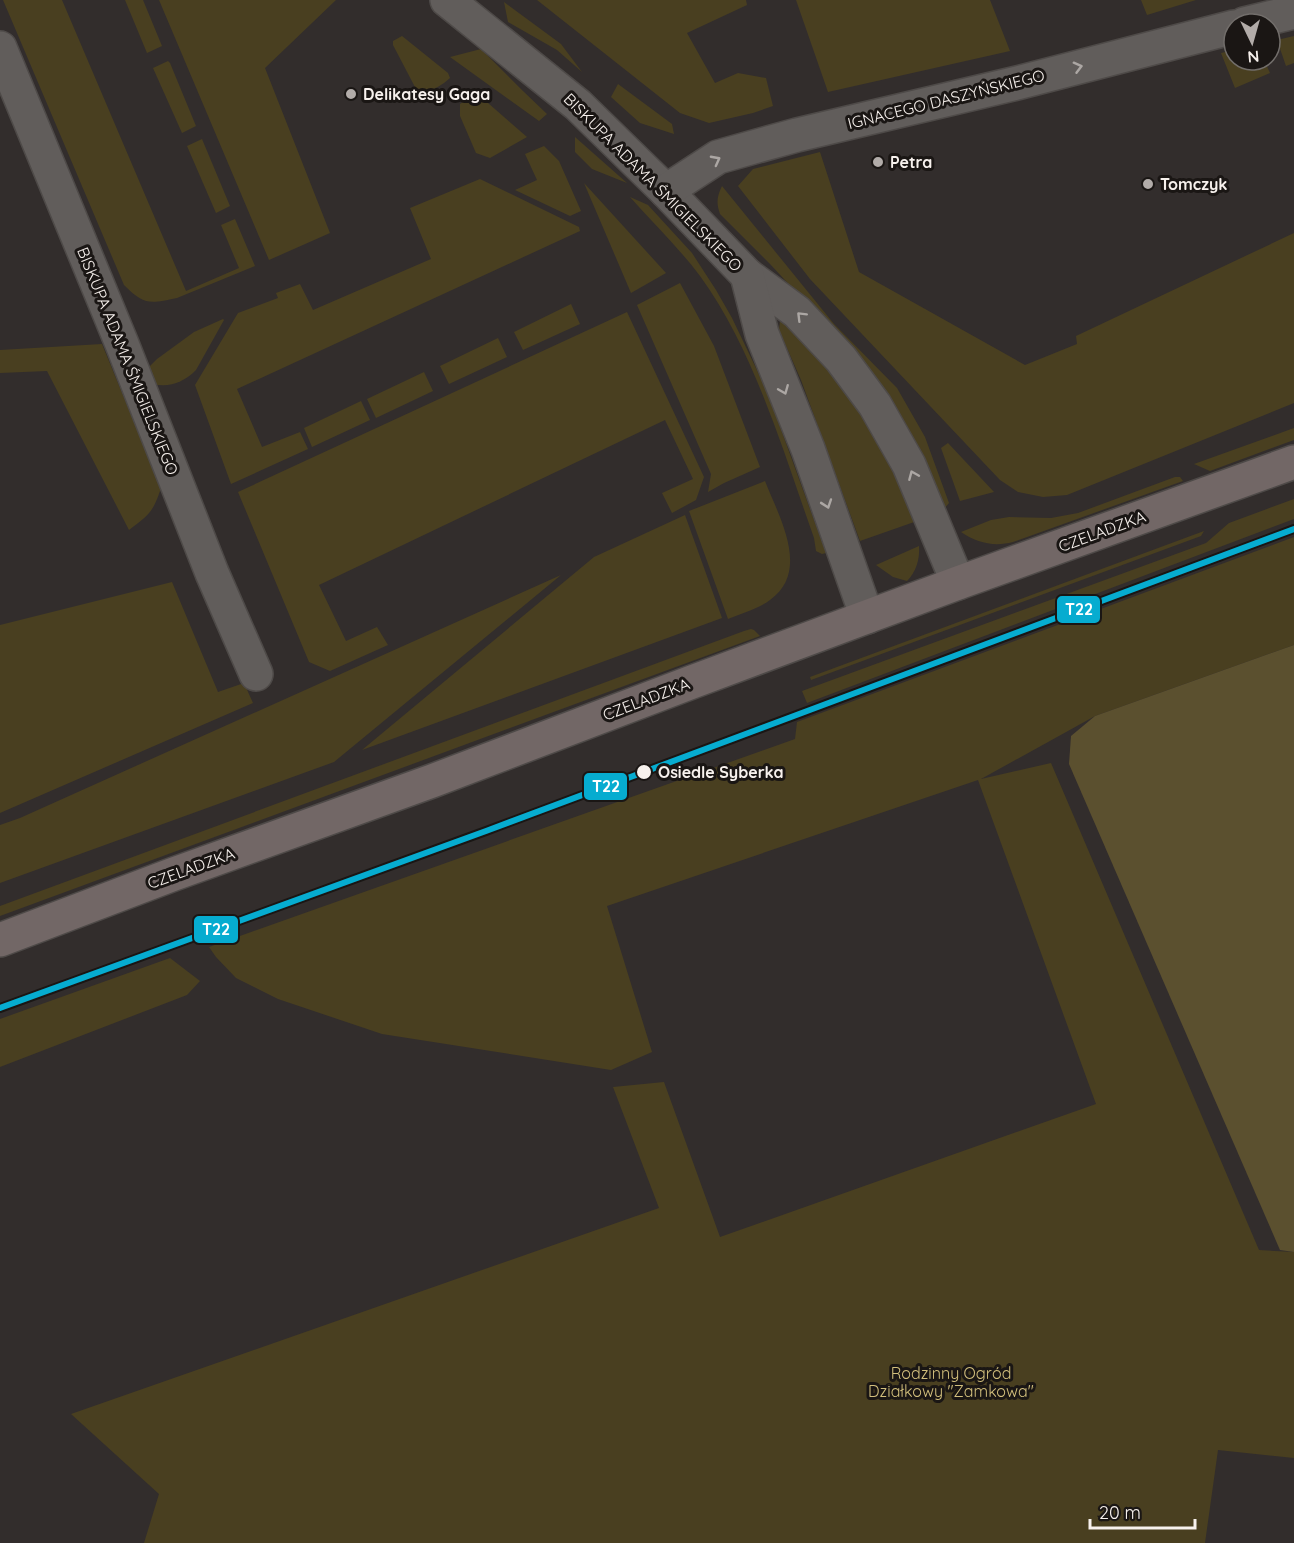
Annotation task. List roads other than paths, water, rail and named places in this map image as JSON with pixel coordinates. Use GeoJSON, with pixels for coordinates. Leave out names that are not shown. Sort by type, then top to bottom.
{"type":"FeatureCollection","features":[{"type":"Feature","properties":{"kind":"main road","name":"CZELADZKA"},"geometry":{"type":"LineString","coordinates":[[0,940],[174,874],[432,781],[958,583],[1294,462]]}},
{"type":"Feature","properties":{"kind":"street","name":"BISKUPA ADAMA ŚMIGIELSKIEGO"},"geometry":{"type":"LineString","coordinates":[[447,0],[578,105],[747,275],[797,312],[841,359],[875,405],[909,465],[958,583]]}},
{"type":"Feature","properties":{"kind":"street","name":"IGNACEGO DASZYŃSKIEGO"},"geometry":{"type":"LineString","coordinates":[[666,191],[718,157],[797,135],[1017,83],[1222,30]]}},
{"type":"Feature","properties":{"kind":"street","name":"BISKUPA ADAMA ŚMIGIELSKIEGO"},"geometry":{"type":"LineString","coordinates":[[0,48],[122,344],[212,573],[256,674]]}},
{"type":"Feature","properties":{"kind":"street","name":"BISKUPA ADAMA ŚMIGIELSKIEGO"},"geometry":{"type":"LineString","coordinates":[[747,275],[762,334],[808,449],[867,618]]}},
{"type":"Feature","properties":{"kind":"place","name":"Delikatesy Gaga"},"geometry":{"type":"Point","coordinates":[351,94]}},
{"type":"Feature","properties":{"kind":"place","name":"Petra"},"geometry":{"type":"Point","coordinates":[878,162]}},
{"type":"Feature","properties":{"kind":"place","name":"Tomczyk"},"geometry":{"type":"Point","coordinates":[1148,184]}},
{"type":"Feature","properties":{"kind":"place","name":"Osiedle Syberka"},"geometry":{"type":"Point","coordinates":[644,772]}},
{"type":"Feature","properties":{"kind":"park label","name":"Rodzinny Ogród Działkowy \"Zamkowa\""},"geometry":{"type":"Point","coordinates":[951,1382]}}]}
